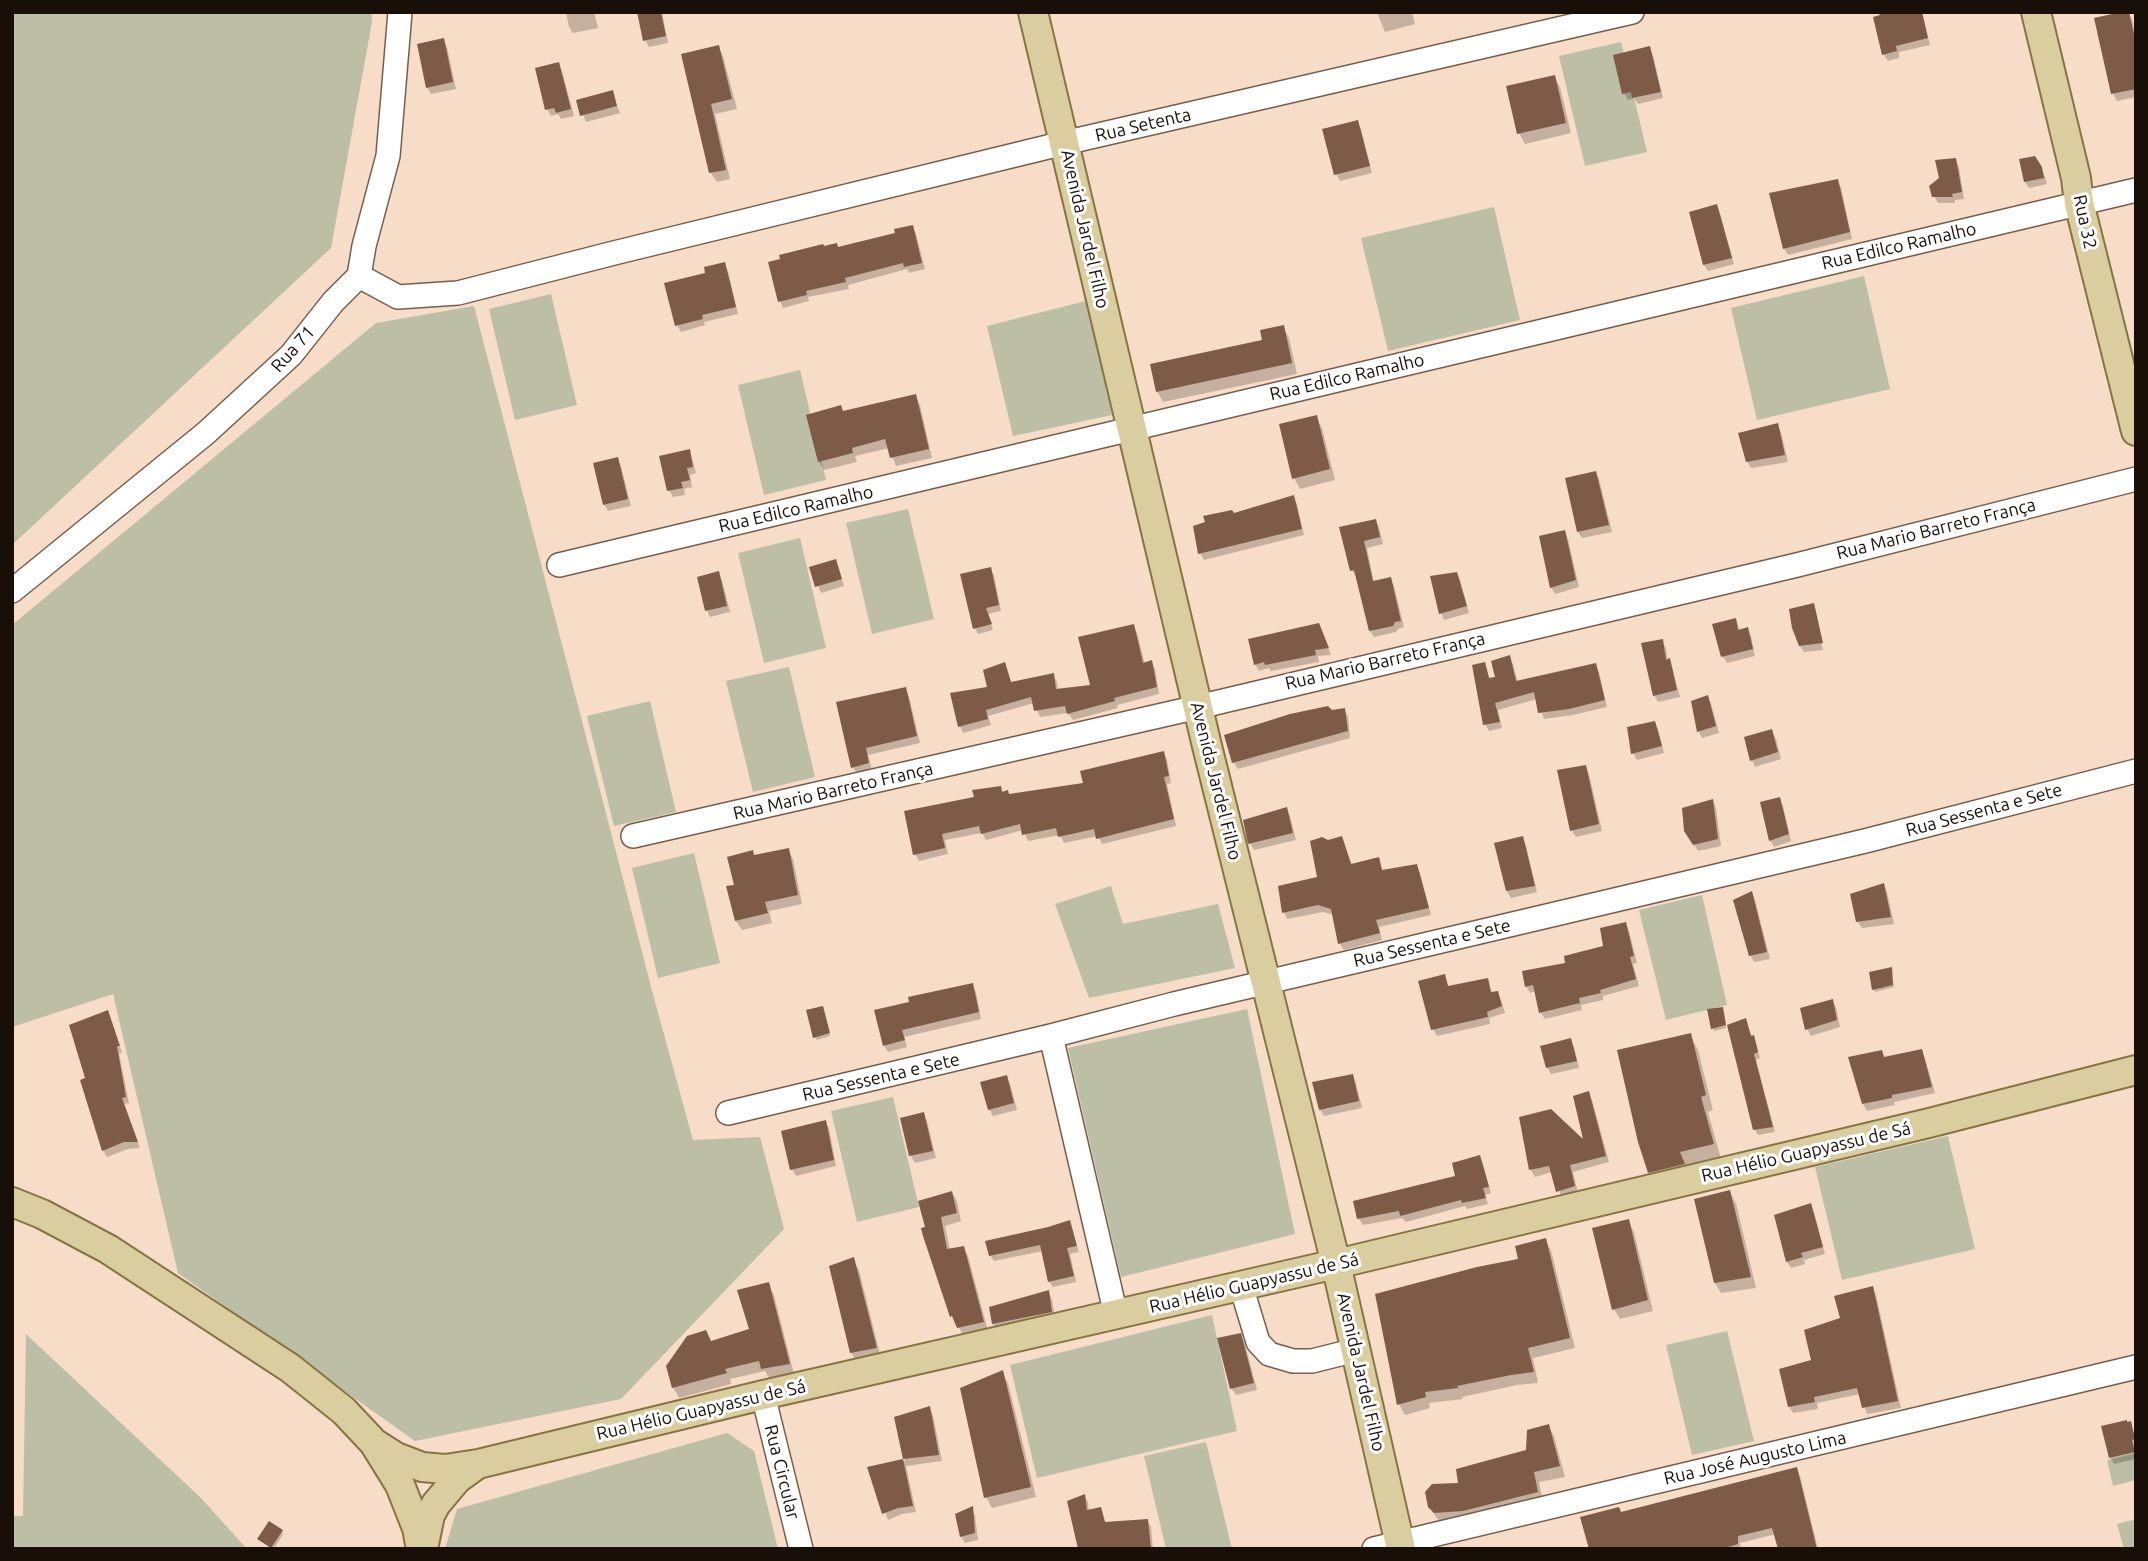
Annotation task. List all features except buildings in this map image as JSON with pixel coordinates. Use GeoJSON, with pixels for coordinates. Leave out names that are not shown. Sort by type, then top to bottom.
{"type":"FeatureCollection","features":[{"type":"Feature","properties":{"kind":"main road","name":"Avenida Jardel Filho"},"geometry":{"type":"LineString","coordinates":[[1033,12],[1198,707],[1336,1264],[1356,1350],[1392,1547]]}},
{"type":"Feature","properties":{"kind":"main road","name":"Rua 32"},"geometry":{"type":"LineString","coordinates":[[2036,12],[2076,178],[2079,203],[2136,431]]}},
{"type":"Feature","properties":{"kind":"main road","name":"Rua Hélio Guapyassu de Sá"},"geometry":{"type":"LineString","coordinates":[[374,1443],[396,1457],[422,1467],[446,1469],[478,1464],[763,1395],[1336,1264],[1916,1126],[2136,1070]]}},
{"type":"Feature","properties":{"kind":"main road"},"geometry":{"type":"LineString","coordinates":[[12,1202],[42,1214],[108,1249],[270,1354],[344,1411],[374,1443],[400,1485],[410,1506],[422,1549]]}},
{"type":"Feature","properties":{"kind":"main road"},"geometry":{"type":"LineString","coordinates":[[422,1549],[430,1515],[436,1504],[457,1479],[478,1464]]}},
{"type":"Feature","properties":{"kind":"street","name":"Rua Setenta"},"geometry":{"type":"LineString","coordinates":[[359,276],[398,297],[458,293],[1064,143],[1632,12]]}},
{"type":"Feature","properties":{"kind":"street"},"geometry":{"type":"LineString","coordinates":[[359,276],[364,246],[388,156],[402,13]]}},
{"type":"Feature","properties":{"kind":"street","name":"Rua Edilco Ramalho"},"geometry":{"type":"LineString","coordinates":[[559,565],[2136,190]]}},
{"type":"Feature","properties":{"kind":"street","name":"Rua 71"},"geometry":{"type":"LineString","coordinates":[[12,591],[206,433],[291,355],[333,302],[359,276]]}},
{"type":"Feature","properties":{"kind":"street","name":"Rua Mario Barreto França"},"geometry":{"type":"LineString","coordinates":[[633,836],[1198,707],[1797,565],[2136,479]]}},
{"type":"Feature","properties":{"kind":"street","name":"Rua Sessenta e Sete"},"geometry":{"type":"LineString","coordinates":[[728,1113],[1866,841],[2136,771]]}},
{"type":"Feature","properties":{"kind":"street"},"geometry":{"type":"LineString","coordinates":[[1051,1036],[1116,1315]]}},
{"type":"Feature","properties":{"kind":"street"},"geometry":{"type":"LineString","coordinates":[[1241,1286],[1258,1342],[1269,1354],[1293,1361],[1312,1362],[1356,1350]]}},
{"type":"Feature","properties":{"kind":"street","name":"Rua José Augusto Lima"},"geometry":{"type":"LineString","coordinates":[[1392,1547],[2136,1367]]}},
{"type":"Feature","properties":{"kind":"street","name":"Rua Circular"},"geometry":{"type":"LineString","coordinates":[[763,1395],[801,1549]]}},
{"type":"Feature","properties":{"kind":"green space"},"geometry":{"type":"Polygon","coordinates":[[[12,12],[371,12],[372,22],[331,248],[12,545],[12,12]]]}},
{"type":"Feature","properties":{"kind":"green space"},"geometry":{"type":"Polygon","coordinates":[[[1621,42],[1647,152],[1585,166],[1559,56],[1621,42]]]}},
{"type":"Feature","properties":{"kind":"green space"},"geometry":{"type":"Polygon","coordinates":[[[1494,207],[1520,320],[1388,351],[1361,238],[1494,207]]]}},
{"type":"Feature","properties":{"kind":"green space"},"geometry":{"type":"Polygon","coordinates":[[[1864,276],[1890,389],[1757,420],[1731,308],[1864,276]]]}},
{"type":"Feature","properties":{"kind":"green space"},"geometry":{"type":"Polygon","coordinates":[[[551,294],[577,405],[515,420],[489,309],[551,294]]]}},
{"type":"Feature","properties":{"kind":"green space"},"geometry":{"type":"Polygon","coordinates":[[[1086,301],[1112,415],[1013,436],[987,326],[1086,301]]]}},
{"type":"Feature","properties":{"kind":"green space"},"geometry":{"type":"Polygon","coordinates":[[[474,306],[693,1140],[760,1137],[784,1229],[621,1399],[415,1441],[178,1273],[113,994],[12,1027],[12,625],[376,323],[474,306]]]}},
{"type":"Feature","properties":{"kind":"green space"},"geometry":{"type":"Polygon","coordinates":[[[800,370],[826,480],[764,495],[738,385],[800,370]]]}},
{"type":"Feature","properties":{"kind":"green space"},"geometry":{"type":"Polygon","coordinates":[[[908,509],[934,619],[872,634],[846,523],[908,509]]]}},
{"type":"Feature","properties":{"kind":"green space"},"geometry":{"type":"Polygon","coordinates":[[[800,538],[826,648],[764,663],[738,553],[800,538]]]}},
{"type":"Feature","properties":{"kind":"green space"},"geometry":{"type":"Polygon","coordinates":[[[789,667],[815,777],[753,792],[726,681],[789,667]]]}},
{"type":"Feature","properties":{"kind":"green space"},"geometry":{"type":"Polygon","coordinates":[[[650,701],[676,812],[614,826],[587,716],[650,701]]]}},
{"type":"Feature","properties":{"kind":"green space"},"geometry":{"type":"Polygon","coordinates":[[[694,853],[720,963],[658,978],[632,868],[694,853]]]}},
{"type":"Feature","properties":{"kind":"green space"},"geometry":{"type":"Polygon","coordinates":[[[1111,886],[1123,924],[1218,904],[1235,968],[1089,998],[1055,904],[1111,886]]]}},
{"type":"Feature","properties":{"kind":"green space"},"geometry":{"type":"Polygon","coordinates":[[[1702,895],[1727,1005],[1666,1020],[1639,910],[1702,895]]]}},
{"type":"Feature","properties":{"kind":"green space"},"geometry":{"type":"Polygon","coordinates":[[[1247,1009],[1295,1234],[1121,1277],[1068,1048],[1247,1009]]]}},
{"type":"Feature","properties":{"kind":"green space"},"geometry":{"type":"Polygon","coordinates":[[[893,1097],[919,1207],[857,1222],[831,1111],[893,1097]]]}},
{"type":"Feature","properties":{"kind":"green space"},"geometry":{"type":"Polygon","coordinates":[[[1948,1136],[1975,1249],[1842,1280],[1815,1167],[1948,1136]]]}},
{"type":"Feature","properties":{"kind":"green space"},"geometry":{"type":"Polygon","coordinates":[[[1212,1315],[1237,1431],[1037,1478],[1010,1365],[1212,1315]]]}},
{"type":"Feature","properties":{"kind":"green space"},"geometry":{"type":"Polygon","coordinates":[[[1727,1331],[1754,1441],[1692,1455],[1666,1345],[1727,1331]]]}},
{"type":"Feature","properties":{"kind":"green space"},"geometry":{"type":"Polygon","coordinates":[[[26,1334],[201,1498],[247,1549],[12,1549],[12,1516],[23,1516],[26,1334]]]}},
{"type":"Feature","properties":{"kind":"green space"},"geometry":{"type":"Polygon","coordinates":[[[727,1433],[754,1451],[778,1549],[445,1549],[457,1509],[727,1433]]]}},
{"type":"Feature","properties":{"kind":"green space"},"geometry":{"type":"Polygon","coordinates":[[[1206,1442],[1232,1549],[1166,1549],[1144,1456],[1206,1442]]]}},
{"type":"Feature","properties":{"kind":"green space"},"geometry":{"type":"Polygon","coordinates":[[[2136,1453],[2136,1480],[2113,1486],[2107,1460],[2136,1453]]]}},
{"type":"Feature","properties":{"kind":"green space"},"geometry":{"type":"Polygon","coordinates":[[[2136,1519],[2136,1549],[2124,1549],[2117,1524],[2136,1519]]]}}]}
